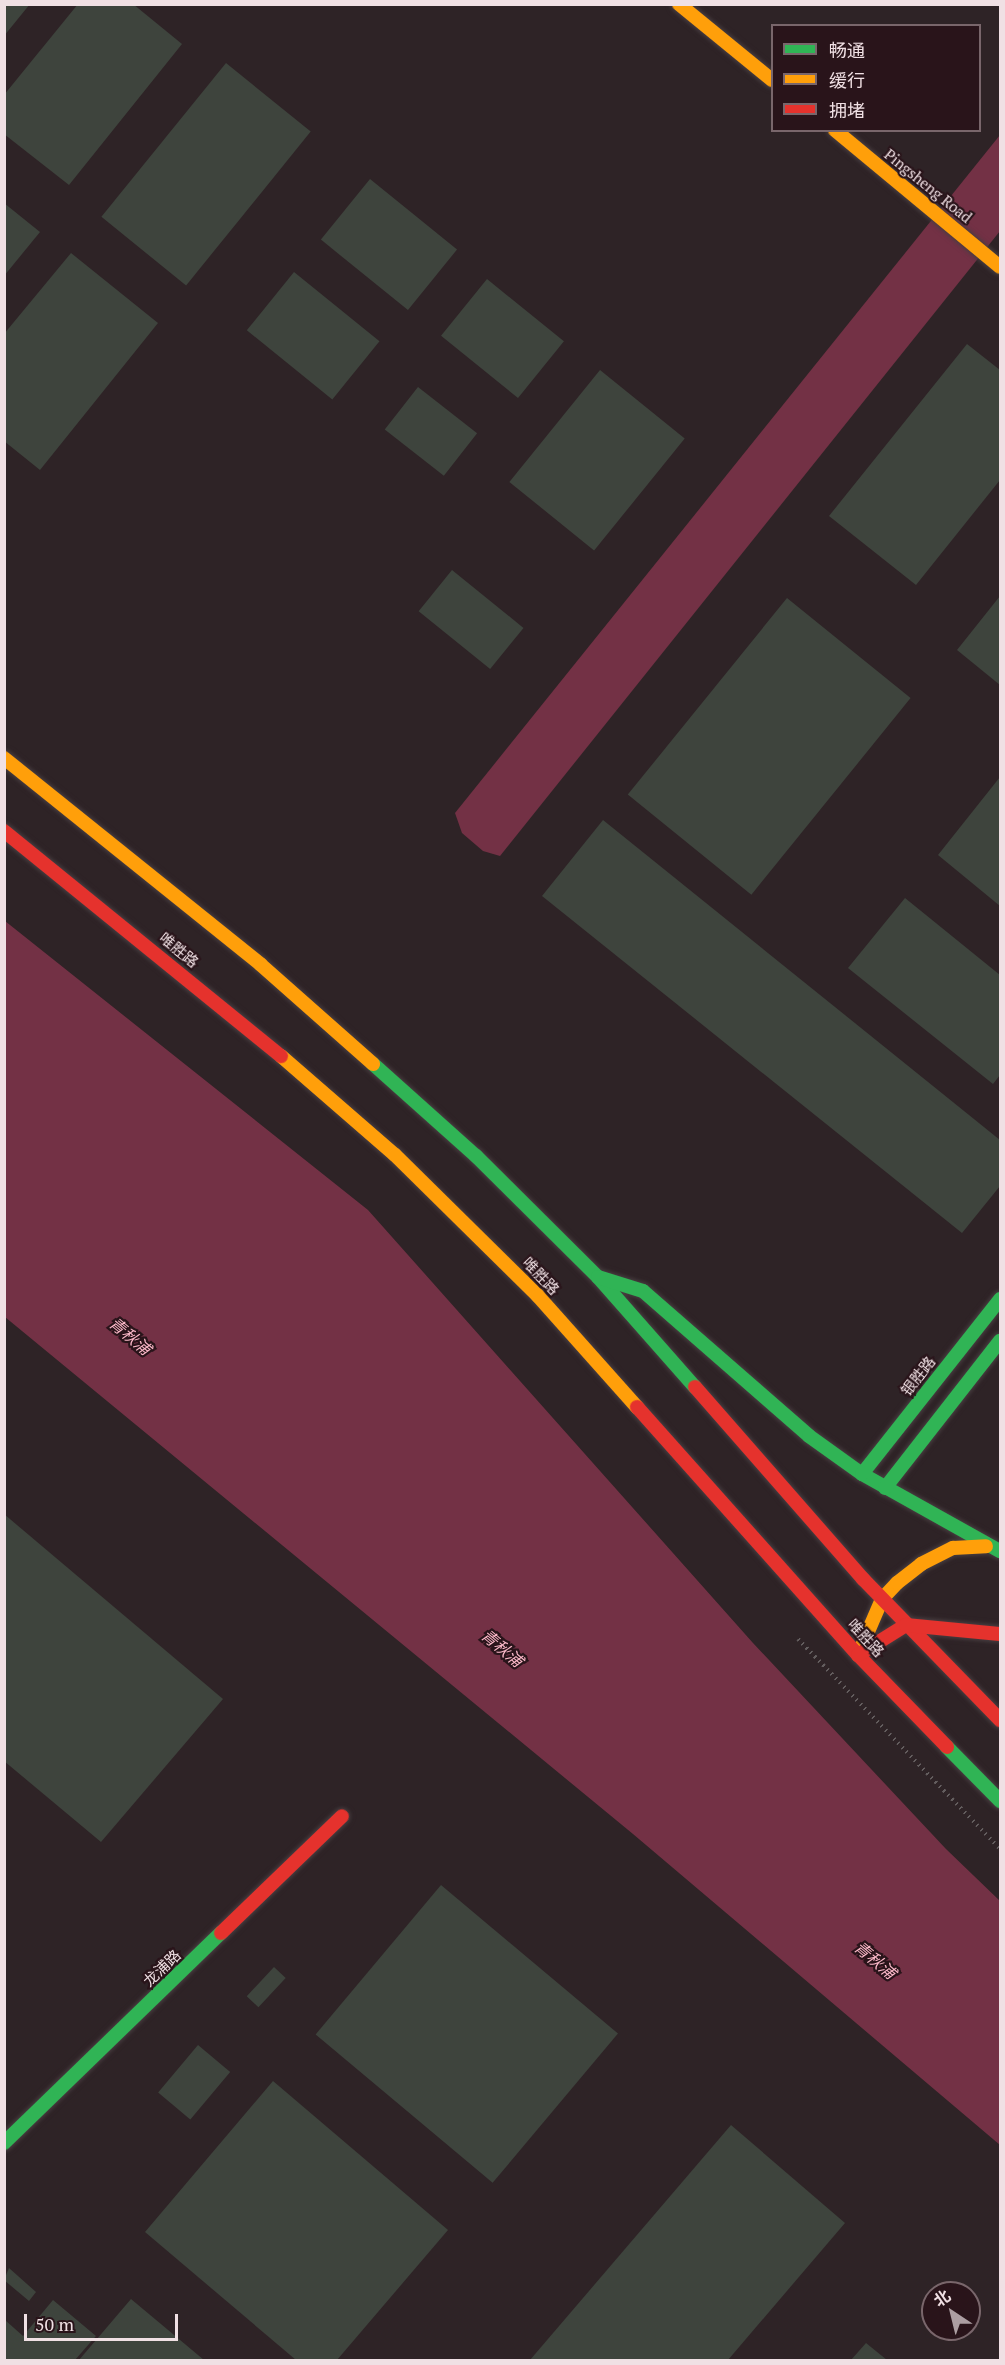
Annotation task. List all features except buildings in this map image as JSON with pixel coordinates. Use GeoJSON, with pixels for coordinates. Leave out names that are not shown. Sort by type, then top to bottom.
{"type":"FeatureCollection","features":[{"type":"Feature","properties":{"kind":"main road"},"geometry":{"type":"LineString","coordinates":[[679,4],[771,79]]}},
{"type":"Feature","properties":{"kind":"main road","name":"Pingsheng Road"},"geometry":{"type":"LineString","coordinates":[[837,132],[1000,267]]}},
{"type":"Feature","properties":{"kind":"main road"},"geometry":{"type":"LineString","coordinates":[[4,758],[260,964],[476,1156],[598,1277],[882,1599],[1000,1720]]}},
{"type":"Feature","properties":{"kind":"main road","name":"唯胜路"},"geometry":{"type":"LineString","coordinates":[[4,831],[239,1019],[403,1164],[538,1296],[858,1655],[1000,1801]]}},
{"type":"Feature","properties":{"kind":"main road"},"geometry":{"type":"LineString","coordinates":[[598,1277],[644,1292],[809,1436],[862,1474],[986,1546],[1000,1551]]}},
{"type":"Feature","properties":{"kind":"main road","name":"银胜路"},"geometry":{"type":"LineString","coordinates":[[862,1474],[1000,1299]]}},
{"type":"Feature","properties":{"kind":"main road"},"geometry":{"type":"LineString","coordinates":[[885,1488],[1000,1341]]}},
{"type":"Feature","properties":{"kind":"main road"},"geometry":{"type":"LineString","coordinates":[[858,1655],[882,1599],[921,1564],[953,1548],[986,1546]]}},
{"type":"Feature","properties":{"kind":"main road"},"geometry":{"type":"LineString","coordinates":[[858,1655],[906,1624],[1000,1634]]}},
{"type":"Feature","properties":{"kind":"main road","name":"龙浦路"},"geometry":{"type":"LineString","coordinates":[[4,2143],[342,1816]]}},
{"type":"Feature","properties":{"kind":"path"},"geometry":{"type":"LineString","coordinates":[[798,1639],[1000,1849]]}},
{"type":"Feature","properties":{"kind":"water"},"geometry":{"type":"Polygon","coordinates":[[[1000,135],[1000,231],[500,856],[483,851],[462,833],[455,813],[1000,135]]]}},
{"type":"Feature","properties":{"kind":"water","name":"青秋浦"},"geometry":{"type":"Polygon","coordinates":[[[5,921],[368,1210],[753,1643],[946,1849],[1000,1901],[1000,2145],[633,1834],[5,1317],[5,921]]]}},
{"type":"Feature","properties":{"kind":"traffic: fast"},"geometry":{"type":"LineString","coordinates":[[373,1064],[476,1156],[598,1277],[695,1387]]}},
{"type":"Feature","properties":{"kind":"traffic: fast"},"geometry":{"type":"LineString","coordinates":[[598,1277],[643,1291],[809,1436],[862,1474],[1000,1551]]}},
{"type":"Feature","properties":{"kind":"traffic: fast"},"geometry":{"type":"LineString","coordinates":[[862,1474],[1000,1299]]}},
{"type":"Feature","properties":{"kind":"traffic: fast"},"geometry":{"type":"LineString","coordinates":[[885,1488],[1000,1341]]}},
{"type":"Feature","properties":{"kind":"traffic: fast"},"geometry":{"type":"LineString","coordinates":[[947,1747],[1000,1801]]}},
{"type":"Feature","properties":{"kind":"traffic: fast"},"geometry":{"type":"LineString","coordinates":[[4,2143],[221,1933]]}},
{"type":"Feature","properties":{"kind":"traffic: slow"},"geometry":{"type":"LineString","coordinates":[[679,4],[771,79]]}},
{"type":"Feature","properties":{"kind":"traffic: slow"},"geometry":{"type":"LineString","coordinates":[[837,132],[1000,267]]}},
{"type":"Feature","properties":{"kind":"traffic: slow"},"geometry":{"type":"LineString","coordinates":[[4,758],[260,964],[373,1064]]}},
{"type":"Feature","properties":{"kind":"traffic: slow"},"geometry":{"type":"LineString","coordinates":[[281,1056],[395,1155],[538,1296],[637,1407]]}},
{"type":"Feature","properties":{"kind":"traffic: slow"},"geometry":{"type":"LineString","coordinates":[[858,1655],[882,1599],[897,1583],[921,1564],[953,1548],[986,1546]]}},
{"type":"Feature","properties":{"kind":"traffic: jam"},"geometry":{"type":"LineString","coordinates":[[4,831],[281,1056]]}},
{"type":"Feature","properties":{"kind":"traffic: jam"},"geometry":{"type":"LineString","coordinates":[[695,1387],[863,1579],[1000,1720]]}},
{"type":"Feature","properties":{"kind":"traffic: jam"},"geometry":{"type":"LineString","coordinates":[[637,1407],[858,1655],[947,1747]]}},
{"type":"Feature","properties":{"kind":"traffic: jam"},"geometry":{"type":"LineString","coordinates":[[858,1655],[906,1625],[1000,1634]]}},
{"type":"Feature","properties":{"kind":"traffic: jam"},"geometry":{"type":"LineString","coordinates":[[221,1933],[342,1816]]}}]}
